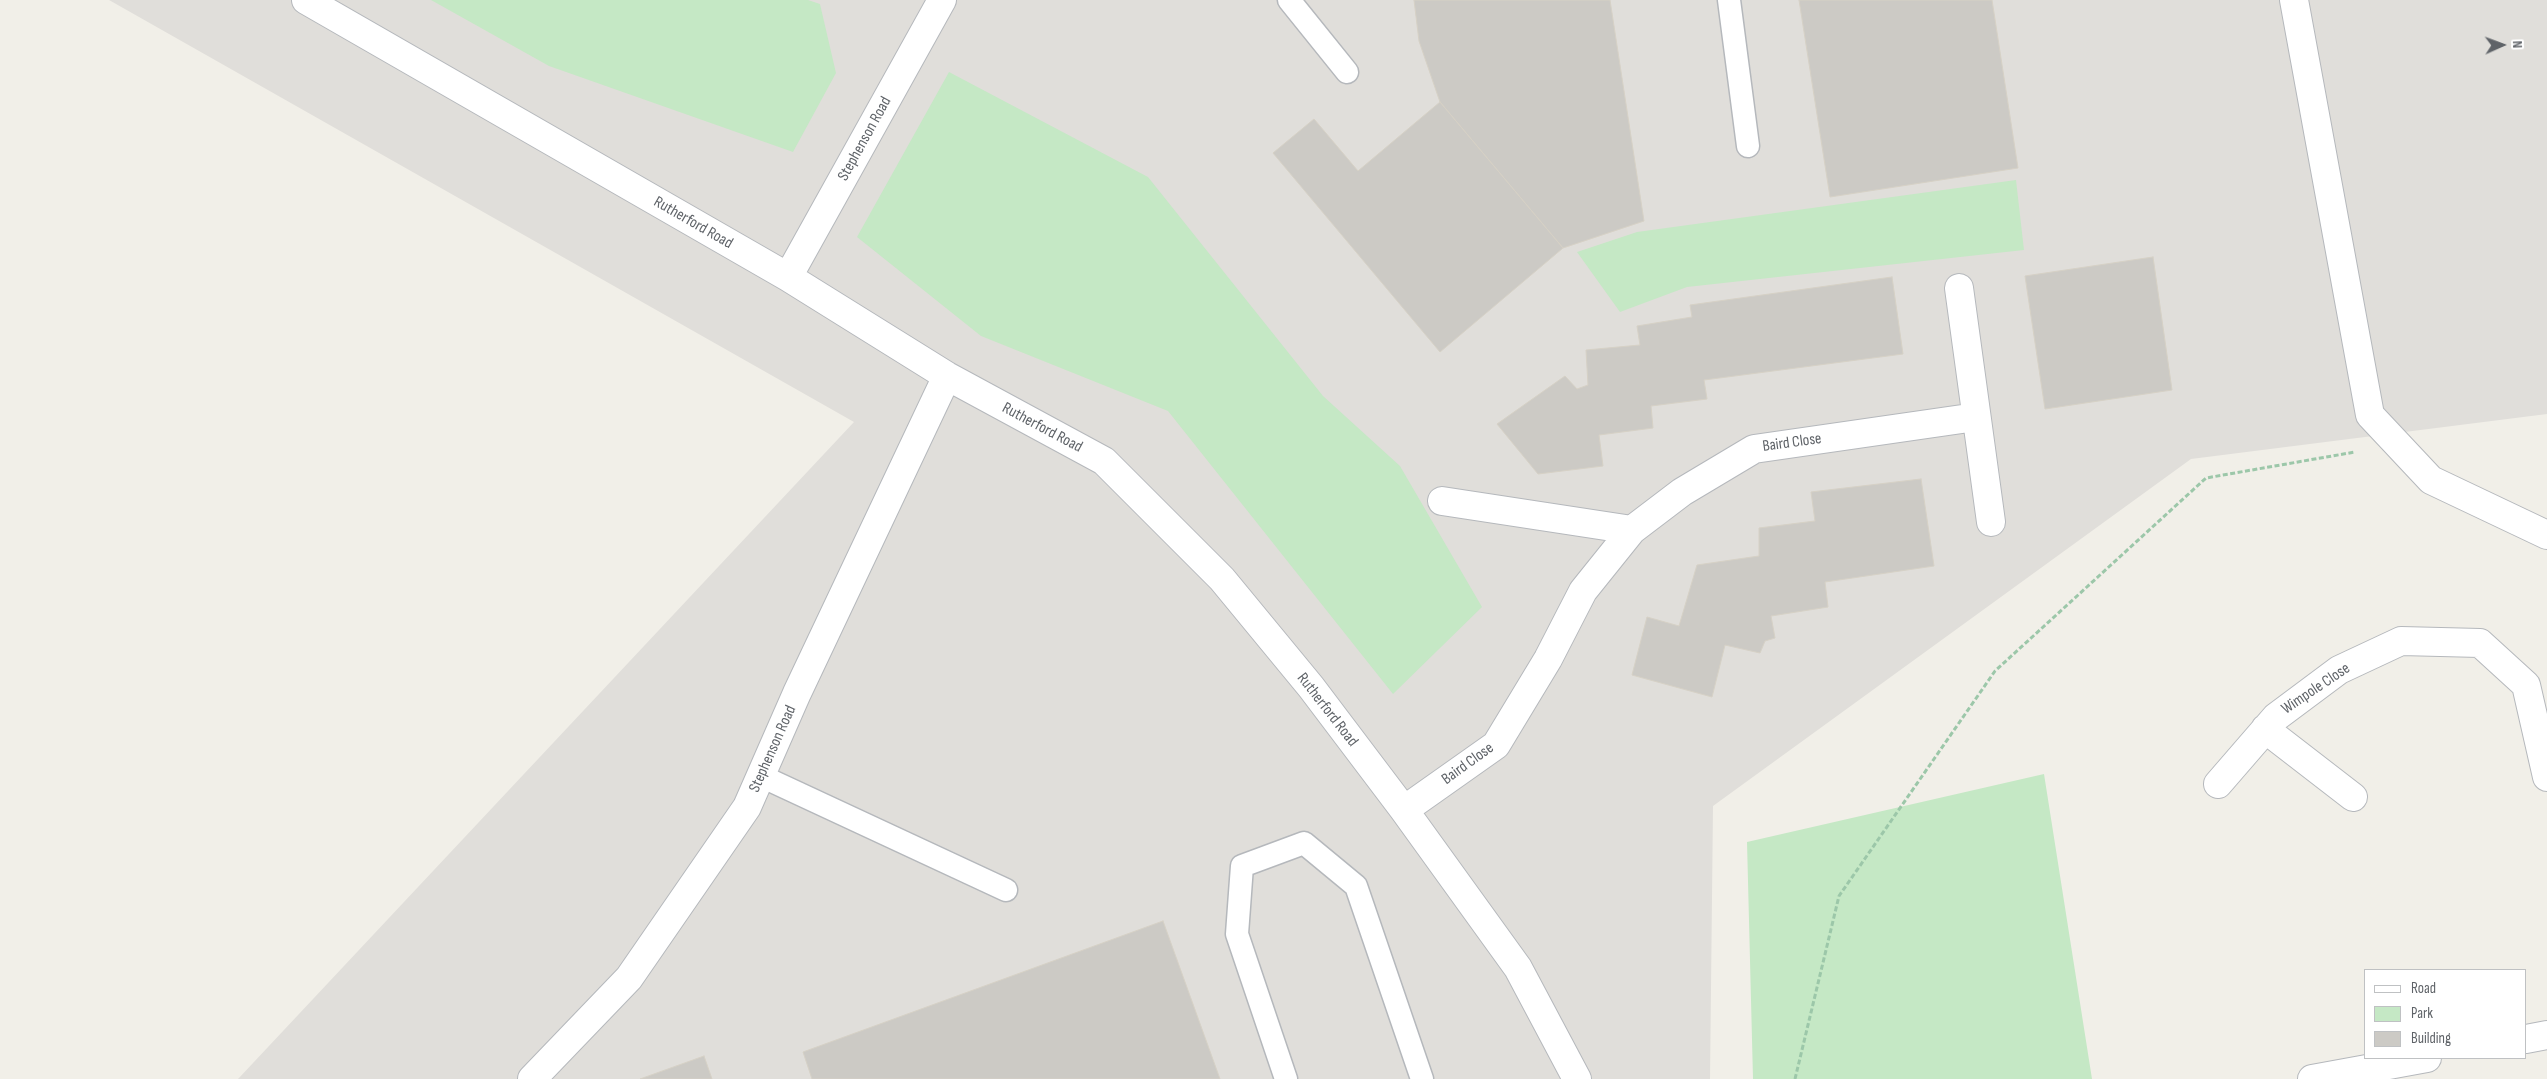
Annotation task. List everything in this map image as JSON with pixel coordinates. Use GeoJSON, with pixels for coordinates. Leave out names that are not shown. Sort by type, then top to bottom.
{"type":"FeatureCollection","features":[{"type":"Feature","properties":{"kind":"street","name":"Rutherford Road"},"geometry":{"type":"LineString","coordinates":[[306,0],[788,277],[947,376],[1104,461],[1222,579],[1311,688],[1404,810],[1518,968],[1577,1079]]}},
{"type":"Feature","properties":{"kind":"street","name":"Stephenson Road"},"geometry":{"type":"LineString","coordinates":[[788,277],[942,0]]}},
{"type":"Feature","properties":{"kind":"street"},"geometry":{"type":"LineString","coordinates":[[2294,0],[2370,415],[2431,480],[2547,535]]}},
{"type":"Feature","properties":{"kind":"street"},"geometry":{"type":"LineString","coordinates":[[1959,288],[1992,522]]}},
{"type":"Feature","properties":{"kind":"street","name":"Stephenson Road"},"geometry":{"type":"LineString","coordinates":[[532,1079],[629,978],[747,807],[797,693],[947,376]]}},
{"type":"Feature","properties":{"kind":"street","name":"Baird Close"},"geometry":{"type":"LineString","coordinates":[[1404,810],[1496,745],[1548,659],[1583,591],[1632,530],[1682,492],[1754,449],[1976,417]]}},
{"type":"Feature","properties":{"kind":"street"},"geometry":{"type":"LineString","coordinates":[[1442,501],[1632,530]]}},
{"type":"Feature","properties":{"kind":"street","name":"Wimpole Close"},"geometry":{"type":"LineString","coordinates":[[2218,784],[2276,716],[2339,670],[2401,641],[2480,643],[2526,685],[2547,777]]}},
{"type":"Feature","properties":{"kind":"street","name":"Wimpole Close"},"geometry":{"type":"LineString","coordinates":[[2265,729],[2353,797]]}},
{"type":"Feature","properties":{"kind":"street"},"geometry":{"type":"LineString","coordinates":[[2527,1039],[2547,1035]]}},
{"type":"Feature","properties":{"kind":"street"},"geometry":{"type":"LineString","coordinates":[[2312,1079],[2422,1059]]}},
{"type":"Feature","properties":{"kind":"lane"},"geometry":{"type":"LineString","coordinates":[[1289,0],[1347,72]]}},
{"type":"Feature","properties":{"kind":"lane"},"geometry":{"type":"LineString","coordinates":[[1729,0],[1748,146]]}},
{"type":"Feature","properties":{"kind":"lane"},"geometry":{"type":"LineString","coordinates":[[761,776],[1006,890]]}},
{"type":"Feature","properties":{"kind":"lane"},"geometry":{"type":"LineString","coordinates":[[1286,1079],[1237,934],[1241,876],[1242,866],[1304,843],[1356,886],[1422,1079]]}},
{"type":"Feature","properties":{"kind":"path"},"geometry":{"type":"LineString","coordinates":[[1795,1079],[1839,896],[1994,671],[2206,478],[2327,456],[2398,446]]}},
{"type":"Feature","properties":{"kind":"shaded area"},"geometry":{"type":"Polygon","coordinates":[[[109,0],[2547,0],[2547,414],[2191,459],[1713,806],[1710,1079],[238,1079],[854,422],[109,0]]]}},
{"type":"Feature","properties":{"kind":"green space"},"geometry":{"type":"Polygon","coordinates":[[[431,0],[808,0],[820,4],[836,73],[793,152],[549,66],[431,0]]]}},
{"type":"Feature","properties":{"kind":"green space"},"geometry":{"type":"Polygon","coordinates":[[[949,72],[1148,177],[1323,396],[1400,466],[1482,607],[1393,694],[1168,411],[981,336],[857,237],[949,72]]]}},
{"type":"Feature","properties":{"kind":"green space"},"geometry":{"type":"Polygon","coordinates":[[[2016,180],[2024,250],[1687,287],[1620,312],[1577,252],[1637,232],[2016,180]]]}},
{"type":"Feature","properties":{"kind":"green space"},"geometry":{"type":"Polygon","coordinates":[[[2044,774],[2092,1079],[1753,1079],[1747,842],[2044,774]]]}},
{"type":"Feature","properties":{"kind":"building"},"geometry":{"type":"Polygon","coordinates":[[[1414,0],[1610,0],[1644,221],[1563,248],[1440,102],[1419,41],[1414,0]]]}},
{"type":"Feature","properties":{"kind":"building"},"geometry":{"type":"Polygon","coordinates":[[[1799,0],[1992,0],[2018,168],[1830,197],[1799,0]]]}},
{"type":"Feature","properties":{"kind":"building"},"geometry":{"type":"Polygon","coordinates":[[[1440,102],[1563,248],[1440,352],[1273,153],[1314,119],[1358,171],[1440,102]]]}},
{"type":"Feature","properties":{"kind":"building"},"geometry":{"type":"Polygon","coordinates":[[[2153,257],[2172,390],[2045,409],[2025,276],[2153,257]]]}},
{"type":"Feature","properties":{"kind":"building"},"geometry":{"type":"Polygon","coordinates":[[[1892,277],[1903,354],[1704,380],[1707,399],[1651,406],[1653,428],[1599,435],[1603,466],[1538,474],[1497,424],[1565,376],[1577,389],[1588,385],[1586,350],[1640,345],[1637,326],[1692,317],[1690,305],[1892,277]]]}},
{"type":"Feature","properties":{"kind":"building"},"geometry":{"type":"Polygon","coordinates":[[[1921,479],[1934,566],[1825,582],[1828,607],[1771,616],[1775,638],[1765,641],[1760,653],[1725,645],[1712,697],[1632,675],[1647,617],[1679,626],[1697,565],[1759,556],[1759,528],[1815,521],[1811,492],[1921,479]]]}},
{"type":"Feature","properties":{"kind":"building"},"geometry":{"type":"Polygon","coordinates":[[[1163,921],[1220,1079],[812,1079],[803,1052],[1163,921]]]}},
{"type":"Feature","properties":{"kind":"building"},"geometry":{"type":"Polygon","coordinates":[[[704,1056],[712,1079],[640,1079],[704,1056]]]}}]}
